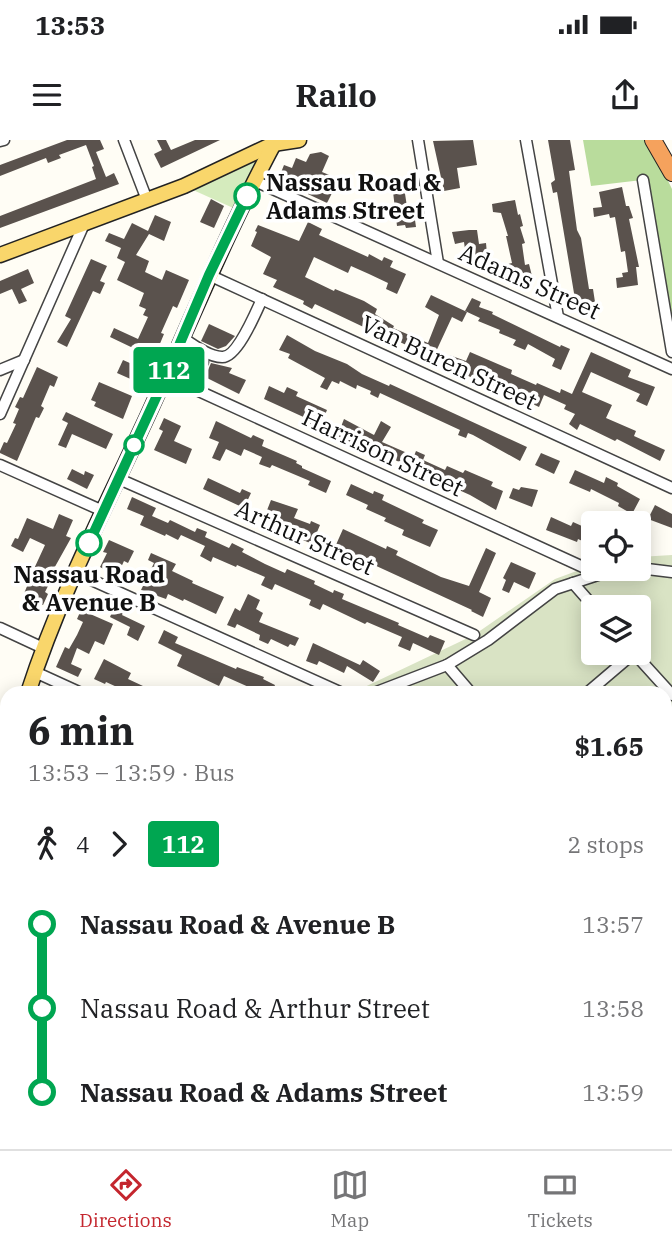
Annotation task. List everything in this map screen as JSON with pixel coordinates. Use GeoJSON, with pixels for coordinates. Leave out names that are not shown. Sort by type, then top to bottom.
{"type":"FeatureCollection","features":[{"type":"Feature","properties":{"kind":"highway"},"geometry":{"type":"LineString","coordinates":[[653,140],[672,173]]}},
{"type":"Feature","properties":{"kind":"highway"},"geometry":{"type":"LineString","coordinates":[[665,140],[672,153]]}},
{"type":"Feature","properties":{"kind":"main road"},"geometry":{"type":"LineString","coordinates":[[0,256],[184,186],[274,142],[299,140]]}},
{"type":"Feature","properties":{"kind":"main road"},"geometry":{"type":"LineString","coordinates":[[30,686],[43,648],[209,275],[274,142]]}},
{"type":"Feature","properties":{"kind":"street"},"geometry":{"type":"LineString","coordinates":[[124,140],[147,200]]}},
{"type":"Feature","properties":{"kind":"street"},"geometry":{"type":"LineString","coordinates":[[418,140],[438,263]]}},
{"type":"Feature","properties":{"kind":"street"},"geometry":{"type":"LineString","coordinates":[[526,140],[558,317]]}},
{"type":"Feature","properties":{"kind":"street"},"geometry":{"type":"LineString","coordinates":[[643,180],[672,352]]}},
{"type":"Feature","properties":{"kind":"street","name":"Adams Street"},"geometry":{"type":"LineString","coordinates":[[255,181],[672,369]]}},
{"type":"Feature","properties":{"kind":"street"},"geometry":{"type":"LineString","coordinates":[[0,414],[84,224]]}},
{"type":"Feature","properties":{"kind":"street","name":"Van Buren Street"},"geometry":{"type":"LineString","coordinates":[[209,275],[672,488]]}},
{"type":"Feature","properties":{"kind":"street"},"geometry":{"type":"LineString","coordinates":[[180,344],[222,357],[229,356],[237,347],[262,299]]}},
{"type":"Feature","properties":{"kind":"street"},"geometry":{"type":"LineString","coordinates":[[180,344],[203,362]]}},
{"type":"Feature","properties":{"kind":"street"},"geometry":{"type":"LineString","coordinates":[[0,370],[24,360]]}},
{"type":"Feature","properties":{"kind":"street","name":"Harrison Street"},"geometry":{"type":"LineString","coordinates":[[166,376],[581,566]]}},
{"type":"Feature","properties":{"kind":"street"},"geometry":{"type":"LineString","coordinates":[[0,465],[103,512]]}},
{"type":"Feature","properties":{"kind":"street","name":"Arthur Street"},"geometry":{"type":"LineString","coordinates":[[119,478],[474,635]]}},
{"type":"Feature","properties":{"kind":"street"},"geometry":{"type":"LineString","coordinates":[[651,569],[672,572]]}},
{"type":"Feature","properties":{"kind":"street"},"geometry":{"type":"LineString","coordinates":[[76,573],[326,686]]}},
{"type":"Feature","properties":{"kind":"street"},"geometry":{"type":"LineString","coordinates":[[392,686],[447,665],[488,640],[555,589],[581,580]]}},
{"type":"Feature","properties":{"kind":"street"},"geometry":{"type":"LineString","coordinates":[[573,583],[584,595]]}},
{"type":"Feature","properties":{"kind":"street"},"geometry":{"type":"LineString","coordinates":[[0,628],[43,648]]}},
{"type":"Feature","properties":{"kind":"street"},"geometry":{"type":"LineString","coordinates":[[595,686],[634,653],[664,686]]}},
{"type":"Feature","properties":{"kind":"street"},"geometry":{"type":"LineString","coordinates":[[447,665],[465,686]]}},
{"type":"Feature","properties":{"kind":"street"},"geometry":{"type":"LineString","coordinates":[[35,672],[66,686]]}},
{"type":"Feature","properties":{"kind":"green space"},"geometry":{"type":"Polygon","coordinates":[[[583,140],[648,140],[672,189],[672,342],[642,180],[591,186],[583,140]]]}},
{"type":"Feature","properties":{"kind":"green space"},"geometry":{"type":"Polygon","coordinates":[[[273,144],[240,211],[184,186],[273,144]]]}},
{"type":"Feature","properties":{"kind":"green space"},"geometry":{"type":"Polygon","coordinates":[[[672,555],[672,686],[367,686],[474,635],[555,579],[581,569],[581,581],[651,581],[651,556],[672,555]]]}},
{"type":"Feature","properties":{"kind":"building"},"geometry":{"type":"Polygon","coordinates":[[[67,140],[100,140],[104,149],[96,152],[106,177],[114,173],[119,184],[0,228],[0,216],[96,179],[86,145],[59,155],[61,158],[48,163],[46,158],[0,176],[0,165],[67,140]]]}},
{"type":"Feature","properties":{"kind":"building"},"geometry":{"type":"Polygon","coordinates":[[[157,140],[166,140],[171,150],[195,140],[220,140],[161,168],[154,154],[162,150],[157,140]]]}},
{"type":"Feature","properties":{"kind":"building"},"geometry":{"type":"Polygon","coordinates":[[[473,140],[477,165],[457,168],[460,188],[444,191],[433,141],[473,140]]]}},
{"type":"Feature","properties":{"kind":"building"},"geometry":{"type":"Polygon","coordinates":[[[548,140],[570,140],[575,170],[569,171],[577,230],[581,238],[589,289],[593,289],[595,302],[576,305],[557,192],[553,193],[551,183],[555,180],[548,140]]]}},
{"type":"Feature","properties":{"kind":"building"},"geometry":{"type":"Polygon","coordinates":[[[321,152],[329,156],[322,172],[339,179],[327,203],[278,180],[284,165],[292,168],[296,158],[306,162],[310,154],[321,152]]]}},
{"type":"Feature","properties":{"kind":"building"},"geometry":{"type":"Polygon","coordinates":[[[403,181],[408,213],[414,213],[416,227],[397,226],[392,183],[403,181]]]}},
{"type":"Feature","properties":{"kind":"building"},"geometry":{"type":"Polygon","coordinates":[[[622,187],[626,206],[629,206],[633,218],[629,219],[639,267],[636,267],[638,285],[617,288],[616,278],[623,277],[622,273],[628,272],[625,251],[621,252],[615,217],[610,218],[609,214],[594,217],[593,208],[602,207],[599,192],[622,187]]]}},
{"type":"Feature","properties":{"kind":"building"},"geometry":{"type":"Polygon","coordinates":[[[211,199],[224,206],[214,228],[200,222],[211,199]]]}},
{"type":"Feature","properties":{"kind":"building"},"geometry":{"type":"Polygon","coordinates":[[[515,200],[523,226],[520,227],[525,243],[522,244],[525,265],[529,264],[532,276],[515,281],[513,273],[496,277],[493,268],[512,263],[501,213],[493,212],[492,204],[515,200]]]}},
{"type":"Feature","properties":{"kind":"building"},"geometry":{"type":"Polygon","coordinates":[[[155,215],[171,222],[164,241],[149,234],[136,255],[149,261],[145,272],[162,280],[166,270],[189,280],[177,308],[173,306],[154,358],[110,337],[114,328],[138,339],[148,317],[143,315],[146,309],[139,306],[144,293],[117,280],[125,262],[117,258],[121,248],[105,241],[109,233],[124,239],[132,223],[148,231],[155,215]]]}},
{"type":"Feature","properties":{"kind":"building"},"geometry":{"type":"Polygon","coordinates":[[[308,222],[322,229],[319,235],[368,257],[369,254],[382,261],[384,257],[393,261],[390,267],[406,274],[397,294],[386,289],[388,283],[369,274],[351,266],[348,273],[314,257],[305,277],[364,301],[377,309],[375,314],[394,326],[393,328],[428,343],[439,315],[425,307],[431,295],[467,312],[462,322],[452,317],[433,358],[315,304],[312,309],[303,304],[304,301],[273,287],[277,280],[263,274],[271,257],[251,246],[258,225],[299,241],[308,222]]]}},
{"type":"Feature","properties":{"kind":"building"},"geometry":{"type":"Polygon","coordinates":[[[477,230],[479,244],[486,243],[487,254],[466,257],[464,242],[455,244],[452,232],[477,230]]]}},
{"type":"Feature","properties":{"kind":"building"},"geometry":{"type":"Polygon","coordinates":[[[91,259],[107,266],[100,281],[105,283],[100,294],[93,291],[67,347],[57,342],[71,319],[65,316],[91,259]]]}},
{"type":"Feature","properties":{"kind":"building"},"geometry":{"type":"Polygon","coordinates":[[[28,269],[34,283],[21,289],[27,301],[19,304],[12,289],[0,294],[0,281],[28,269]]]}},
{"type":"Feature","properties":{"kind":"building"},"geometry":{"type":"Polygon","coordinates":[[[472,298],[481,302],[479,307],[493,312],[492,314],[560,347],[561,345],[570,349],[561,370],[552,366],[555,359],[528,344],[525,350],[513,345],[516,340],[499,333],[500,330],[478,321],[480,318],[465,311],[472,298]]]}},
{"type":"Feature","properties":{"kind":"building"},"geometry":{"type":"Polygon","coordinates":[[[209,324],[235,336],[226,346],[218,349],[201,341],[209,324]]]}},
{"type":"Feature","properties":{"kind":"building"},"geometry":{"type":"Polygon","coordinates":[[[287,335],[362,374],[389,386],[390,384],[527,447],[520,461],[473,435],[468,433],[466,438],[458,435],[460,430],[380,393],[378,398],[370,394],[371,391],[357,385],[356,389],[340,381],[339,384],[332,381],[327,390],[320,387],[325,378],[288,358],[290,354],[279,350],[287,335]]]}},
{"type":"Feature","properties":{"kind":"building"},"geometry":{"type":"Polygon","coordinates":[[[470,352],[512,370],[511,374],[560,393],[561,389],[572,394],[591,352],[631,370],[628,377],[655,387],[647,406],[636,401],[640,394],[591,372],[582,392],[612,405],[606,418],[636,431],[634,436],[665,450],[660,461],[580,424],[577,430],[569,424],[575,414],[564,409],[566,405],[544,395],[539,407],[522,399],[520,403],[509,398],[512,393],[445,367],[449,355],[466,361],[470,352]]]}},
{"type":"Feature","properties":{"kind":"building"},"geometry":{"type":"Polygon","coordinates":[[[123,360],[141,368],[135,381],[117,373],[123,360]]]}},
{"type":"Feature","properties":{"kind":"building"},"geometry":{"type":"Polygon","coordinates":[[[211,363],[232,368],[229,373],[246,380],[239,394],[205,377],[211,363]]]}},
{"type":"Feature","properties":{"kind":"building"},"geometry":{"type":"Polygon","coordinates":[[[37,367],[58,377],[54,387],[50,385],[41,406],[44,408],[39,418],[36,417],[17,461],[0,451],[16,424],[13,423],[19,409],[15,407],[20,397],[23,398],[37,367]]]}},
{"type":"Feature","properties":{"kind":"building"},"geometry":{"type":"Polygon","coordinates":[[[99,382],[132,396],[123,419],[94,406],[96,402],[91,400],[99,382]]]}},
{"type":"Feature","properties":{"kind":"building"},"geometry":{"type":"Polygon","coordinates":[[[269,386],[284,393],[287,387],[298,392],[296,396],[327,410],[319,429],[308,424],[310,420],[264,399],[269,386]]]}},
{"type":"Feature","properties":{"kind":"building"},"geometry":{"type":"Polygon","coordinates":[[[66,412],[113,434],[106,449],[72,434],[66,448],[58,445],[68,423],[62,420],[66,412]]]}},
{"type":"Feature","properties":{"kind":"building"},"geometry":{"type":"Polygon","coordinates":[[[164,418],[181,426],[174,441],[192,449],[186,464],[154,450],[163,431],[159,429],[164,418]]]}},
{"type":"Feature","properties":{"kind":"building"},"geometry":{"type":"Polygon","coordinates":[[[344,419],[374,435],[381,421],[391,427],[382,442],[414,456],[416,451],[425,455],[423,460],[445,470],[447,466],[463,473],[465,470],[493,482],[491,486],[503,491],[496,510],[470,495],[450,486],[449,489],[408,470],[410,467],[363,445],[361,449],[337,437],[344,419]]]}},
{"type":"Feature","properties":{"kind":"building"},"geometry":{"type":"Polygon","coordinates":[[[216,421],[251,438],[253,435],[264,440],[262,446],[297,461],[302,468],[331,481],[326,493],[308,485],[310,481],[272,465],[270,468],[259,464],[262,457],[244,449],[241,456],[226,449],[220,461],[212,458],[219,442],[209,438],[216,421]]]}},
{"type":"Feature","properties":{"kind":"building"},"geometry":{"type":"Polygon","coordinates":[[[541,453],[560,461],[554,474],[535,465],[541,453]]]}},
{"type":"Feature","properties":{"kind":"building"},"geometry":{"type":"Polygon","coordinates":[[[72,469],[84,475],[85,471],[94,475],[87,489],[67,479],[72,469]]]}},
{"type":"Feature","properties":{"kind":"building"},"geometry":{"type":"Polygon","coordinates":[[[575,470],[604,483],[606,477],[640,499],[634,511],[627,511],[618,506],[619,503],[591,489],[590,492],[569,483],[575,470]]]}},
{"type":"Feature","properties":{"kind":"building"},"geometry":{"type":"Polygon","coordinates":[[[208,478],[240,493],[242,489],[251,493],[244,508],[203,489],[208,478]]]}},
{"type":"Feature","properties":{"kind":"building"},"geometry":{"type":"Polygon","coordinates":[[[351,484],[373,494],[374,491],[384,495],[382,500],[424,520],[422,523],[438,530],[430,547],[402,535],[404,530],[366,509],[368,505],[346,495],[351,484]]]}},
{"type":"Feature","properties":{"kind":"building"},"geometry":{"type":"Polygon","coordinates":[[[521,487],[538,490],[532,507],[509,498],[513,488],[519,490],[521,487]]]}},
{"type":"Feature","properties":{"kind":"building"},"geometry":{"type":"Polygon","coordinates":[[[132,497],[156,508],[152,516],[168,523],[170,520],[195,532],[197,528],[207,532],[205,537],[229,548],[232,543],[244,549],[242,552],[265,564],[285,573],[287,569],[315,581],[314,584],[333,593],[334,590],[344,594],[342,599],[399,623],[398,625],[428,638],[430,635],[445,641],[439,655],[413,643],[410,651],[398,646],[402,637],[367,622],[365,624],[323,604],[320,610],[309,605],[311,600],[275,584],[272,590],[261,585],[265,577],[237,565],[236,567],[213,557],[211,562],[200,556],[205,546],[181,535],[178,540],[140,525],[144,516],[127,509],[132,497]]]}},
{"type":"Feature","properties":{"kind":"building"},"geometry":{"type":"Polygon","coordinates":[[[271,500],[298,509],[294,518],[320,525],[312,544],[303,540],[305,534],[275,520],[274,522],[264,518],[271,500]]]}},
{"type":"Feature","properties":{"kind":"building"},"geometry":{"type":"Polygon","coordinates":[[[655,505],[672,514],[672,528],[651,520],[655,505]]]}},
{"type":"Feature","properties":{"kind":"building"},"geometry":{"type":"Polygon","coordinates":[[[59,514],[73,520],[66,536],[71,538],[47,581],[50,582],[45,592],[48,594],[43,605],[23,596],[30,579],[27,578],[30,570],[33,571],[45,545],[30,538],[23,552],[11,546],[15,538],[18,539],[27,518],[53,529],[59,514]]]}},
{"type":"Feature","properties":{"kind":"building"},"geometry":{"type":"Polygon","coordinates":[[[551,517],[571,526],[573,522],[581,526],[581,540],[578,539],[577,542],[546,530],[551,517]]]}},
{"type":"Feature","properties":{"kind":"building"},"geometry":{"type":"Polygon","coordinates":[[[343,529],[386,549],[387,546],[398,551],[396,555],[441,577],[469,586],[486,548],[496,553],[479,592],[491,598],[483,617],[335,547],[343,529]]]}},
{"type":"Feature","properties":{"kind":"building"},"geometry":{"type":"Polygon","coordinates":[[[109,540],[134,551],[128,563],[124,561],[117,576],[100,567],[107,553],[103,552],[109,540]]]}},
{"type":"Feature","properties":{"kind":"building"},"geometry":{"type":"Polygon","coordinates":[[[151,553],[176,564],[172,571],[224,597],[216,614],[184,599],[183,601],[168,594],[166,599],[141,590],[154,563],[148,560],[151,553]]]}},
{"type":"Feature","properties":{"kind":"building"},"geometry":{"type":"Polygon","coordinates":[[[511,562],[536,573],[529,589],[514,582],[509,593],[502,590],[506,580],[503,578],[511,562]]]}},
{"type":"Feature","properties":{"kind":"building"},"geometry":{"type":"Polygon","coordinates":[[[248,594],[260,600],[256,609],[263,613],[259,622],[299,638],[295,646],[290,644],[288,647],[271,639],[268,644],[259,640],[260,635],[237,624],[235,628],[227,625],[235,608],[240,611],[248,594]]]}},
{"type":"Feature","properties":{"kind":"building"},"geometry":{"type":"Polygon","coordinates":[[[115,605],[125,609],[122,615],[145,626],[138,641],[127,635],[130,627],[110,617],[115,605]]]}},
{"type":"Feature","properties":{"kind":"building"},"geometry":{"type":"Polygon","coordinates":[[[81,610],[113,624],[104,645],[95,641],[89,654],[77,648],[71,664],[82,669],[78,677],[56,667],[65,647],[69,649],[83,622],[77,619],[81,610]]]}},
{"type":"Feature","properties":{"kind":"building"},"geometry":{"type":"Polygon","coordinates":[[[164,630],[178,637],[175,643],[236,669],[237,667],[264,677],[263,679],[275,685],[246,686],[224,676],[219,686],[177,666],[182,655],[158,643],[164,630]]]}},
{"type":"Feature","properties":{"kind":"building"},"geometry":{"type":"Polygon","coordinates":[[[313,643],[360,665],[363,660],[380,671],[373,682],[347,666],[344,673],[319,661],[317,665],[306,661],[313,643]]]}},
{"type":"Feature","properties":{"kind":"building"},"geometry":{"type":"Polygon","coordinates":[[[104,659],[131,673],[128,679],[143,686],[115,686],[94,679],[104,659]]]}},
{"type":"Feature","properties":{"kind":"bus line","name":"112"},"geometry":{"type":"LineString","coordinates":[[89,543],[247,196]]}},
{"type":"Feature","properties":{"kind":"place","name":"Nassau Road & Adams Street"},"geometry":{"type":"Point","coordinates":[247,196]}},
{"type":"Feature","properties":{"kind":"place","name":"Nassau Road & Avenue B"},"geometry":{"type":"Point","coordinates":[89,543]}}]}
